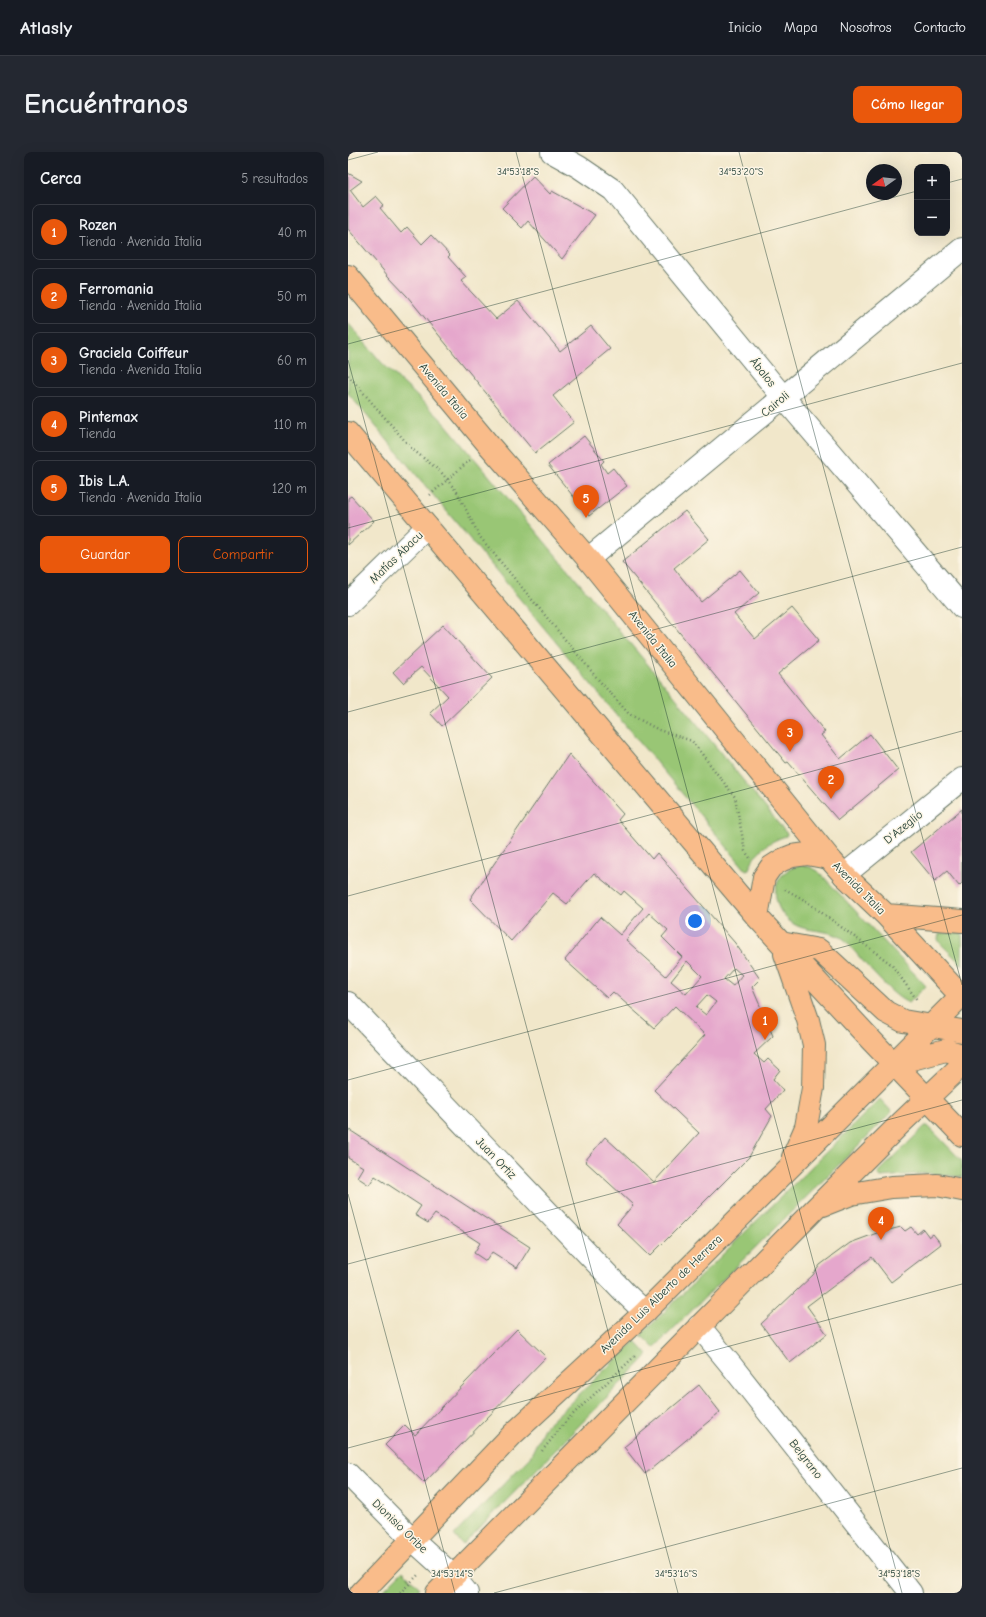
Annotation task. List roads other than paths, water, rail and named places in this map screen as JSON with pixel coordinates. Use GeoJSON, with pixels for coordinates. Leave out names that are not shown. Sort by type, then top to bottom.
{"type":"FeatureCollection","features":[{"type":"Feature","properties":{"kind":"main road","name":"Avenida Italia"},"geometry":{"type":"LineString","coordinates":[[348,276],[488,444],[588,559],[829,858],[844,875],[886,915],[962,996]]}},
{"type":"Feature","properties":{"kind":"main road"},"geometry":{"type":"LineString","coordinates":[[348,293],[380,315]]}},
{"type":"Feature","properties":{"kind":"main road"},"geometry":{"type":"LineString","coordinates":[[348,433],[757,917],[962,1135]]}},
{"type":"Feature","properties":{"kind":"main road"},"geometry":{"type":"LineString","coordinates":[[757,917],[764,877],[771,867],[792,856],[807,854],[829,858]]}},
{"type":"Feature","properties":{"kind":"main road"},"geometry":{"type":"LineString","coordinates":[[886,915],[962,921]]}},
{"type":"Feature","properties":{"kind":"main road"},"geometry":{"type":"LineString","coordinates":[[781,943],[819,950],[886,1012],[903,1021],[962,1031]]}},
{"type":"Feature","properties":{"kind":"main road"},"geometry":{"type":"LineString","coordinates":[[781,943],[808,1020],[814,1045],[813,1088],[806,1127],[789,1167]]}},
{"type":"Feature","properties":{"kind":"main road","name":"Avenida Luis Alberto de Herrera"},"geometry":{"type":"LineString","coordinates":[[361,1593],[513,1434],[645,1312],[962,996]]}},
{"type":"Feature","properties":{"kind":"main road"},"geometry":{"type":"LineString","coordinates":[[894,1064],[946,1050],[962,1055]]}},
{"type":"Feature","properties":{"kind":"main road"},"geometry":{"type":"LineString","coordinates":[[437,1593],[460,1585],[699,1326],[815,1209],[962,1065]]}},
{"type":"Feature","properties":{"kind":"main road"},"geometry":{"type":"LineString","coordinates":[[815,1209],[851,1194],[892,1187],[937,1185],[962,1190]]}},
{"type":"Feature","properties":{"kind":"street","name":"Ábalos"},"geometry":{"type":"LineString","coordinates":[[552,152],[579,167],[613,190],[783,397],[962,607]]}},
{"type":"Feature","properties":{"kind":"street","name":"Cairoli"},"geometry":{"type":"LineString","coordinates":[[588,559],[962,249]]}},
{"type":"Feature","properties":{"kind":"street","name":"Matías Abacu"},"geometry":{"type":"LineString","coordinates":[[348,604],[427,527]]}},
{"type":"Feature","properties":{"kind":"street","name":"D'Azeglio"},"geometry":{"type":"LineString","coordinates":[[844,875],[962,779]]}},
{"type":"Feature","properties":{"kind":"street","name":"Juan Ortiz"},"geometry":{"type":"LineString","coordinates":[[348,1003],[645,1312]]}},
{"type":"Feature","properties":{"kind":"street","name":"Belgrano"},"geometry":{"type":"LineString","coordinates":[[699,1326],[911,1593]]}},
{"type":"Feature","properties":{"kind":"street","name":"Dionisio Oribe"},"geometry":{"type":"LineString","coordinates":[[348,1474],[460,1585]]}},
{"type":"Feature","properties":{"kind":"place","name":"Ibis L.A."},"geometry":{"type":"Point","coordinates":[586,518]}},
{"type":"Feature","properties":{"kind":"place","name":"Graciela Coiffeur"},"geometry":{"type":"Point","coordinates":[790,752]}},
{"type":"Feature","properties":{"kind":"place","name":"Ferromania"},"geometry":{"type":"Point","coordinates":[831,799]}},
{"type":"Feature","properties":{"kind":"place","name":"Rozen"},"geometry":{"type":"Point","coordinates":[765,1040]}},
{"type":"Feature","properties":{"kind":"place","name":"Pintemax"},"geometry":{"type":"Point","coordinates":[881,1240]}}]}
